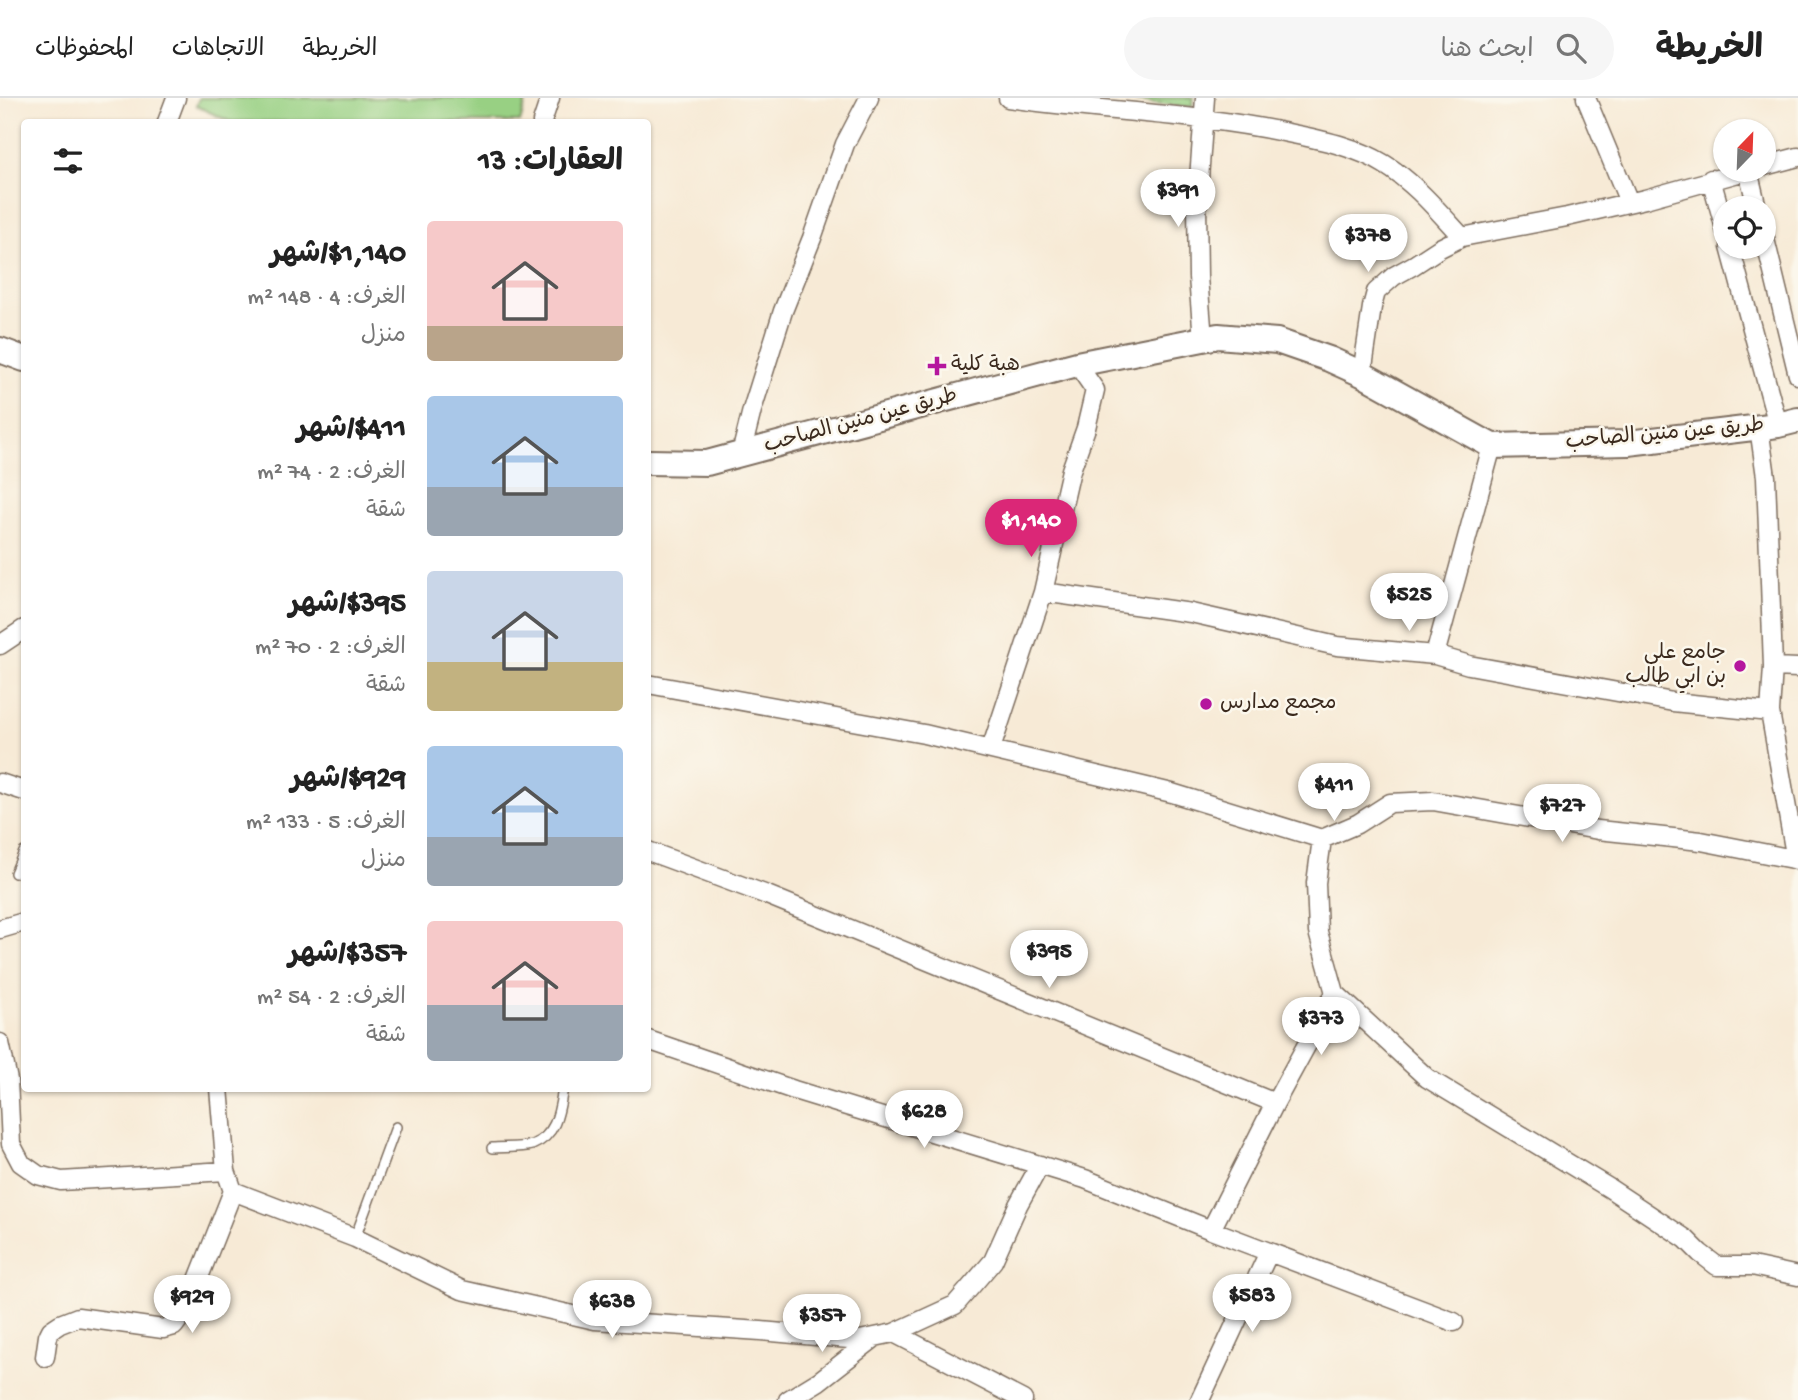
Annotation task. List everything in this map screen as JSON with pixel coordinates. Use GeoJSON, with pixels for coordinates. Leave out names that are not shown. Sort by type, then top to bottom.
{"type":"FeatureCollection","features":[{"type":"Feature","properties":{"kind":"main road","name":"طريق عين منين الصاحب"},"geometry":{"type":"LineString","coordinates":[[651,462],[707,463],[1077,364],[1218,336],[1277,341],[1329,359],[1362,374],[1492,446],[1628,443],[1778,424]]}},
{"type":"Feature","properties":{"kind":"main road"},"geometry":{"type":"LineString","coordinates":[[0,350],[21,358]]}},
{"type":"Feature","properties":{"kind":"street"},"geometry":{"type":"LineString","coordinates":[[168,119],[176,98]]}},
{"type":"Feature","properties":{"kind":"street"},"geometry":{"type":"LineString","coordinates":[[542,119],[550,98]]}},
{"type":"Feature","properties":{"kind":"street"},"geometry":{"type":"LineString","coordinates":[[741,454],[782,311],[812,238],[845,144],[869,98]]}},
{"type":"Feature","properties":{"kind":"street"},"geometry":{"type":"LineString","coordinates":[[1008,98],[1253,125],[1347,146],[1385,164],[1401,176],[1430,202],[1462,237]]}},
{"type":"Feature","properties":{"kind":"street"},"geometry":{"type":"LineString","coordinates":[[1203,339],[1198,277],[1198,206],[1205,98]]}},
{"type":"Feature","properties":{"kind":"street"},"geometry":{"type":"LineString","coordinates":[[1586,98],[1629,202]]}},
{"type":"Feature","properties":{"kind":"street"},"geometry":{"type":"LineString","coordinates":[[1776,163],[1798,157]]}},
{"type":"Feature","properties":{"kind":"street"},"geometry":{"type":"LineString","coordinates":[[1362,374],[1376,292],[1394,276],[1440,248],[1462,237],[1629,202],[1711,180],[1716,196]]}},
{"type":"Feature","properties":{"kind":"street"},"geometry":{"type":"LineString","coordinates":[[651,685],[924,734],[990,749],[1171,793],[1322,839],[1357,824],[1390,803],[1433,801],[1598,830],[1701,842],[1797,860],[1770,712],[1773,667],[1766,477],[1778,424],[1733,259]]}},
{"type":"Feature","properties":{"kind":"street"},"geometry":{"type":"LineString","coordinates":[[1770,259],[1798,374]]}},
{"type":"Feature","properties":{"kind":"street"},"geometry":{"type":"LineString","coordinates":[[990,749],[1043,592],[1071,470],[1096,390],[1077,364]]}},
{"type":"Feature","properties":{"kind":"street"},"geometry":{"type":"LineString","coordinates":[[1435,655],[1492,446]]}},
{"type":"Feature","properties":{"kind":"street"},"geometry":{"type":"LineString","coordinates":[[1043,592],[1191,613],[1337,646],[1435,655],[1469,665],[1673,702],[1770,712]]}},
{"type":"Feature","properties":{"kind":"street"},"geometry":{"type":"LineString","coordinates":[[0,645],[21,631]]}},
{"type":"Feature","properties":{"kind":"street"},"geometry":{"type":"LineString","coordinates":[[1773,667],[1798,668]]}},
{"type":"Feature","properties":{"kind":"street"},"geometry":{"type":"LineString","coordinates":[[0,783],[21,790]]}},
{"type":"Feature","properties":{"kind":"street"},"geometry":{"type":"LineString","coordinates":[[1322,839],[1317,883],[1318,932],[1335,993],[1427,1078],[1609,1188],[1686,1239],[1717,1266],[1752,1266],[1798,1276]]}},
{"type":"Feature","properties":{"kind":"street"},"geometry":{"type":"LineString","coordinates":[[651,852],[767,895],[1275,1103]]}},
{"type":"Feature","properties":{"kind":"street"},"geometry":{"type":"LineString","coordinates":[[0,929],[21,923]]}},
{"type":"Feature","properties":{"kind":"street"},"geometry":{"type":"LineString","coordinates":[[1211,1230],[1275,1103],[1335,993]]}},
{"type":"Feature","properties":{"kind":"street"},"geometry":{"type":"LineString","coordinates":[[651,1041],[794,1090],[1085,1179],[1454,1322]]}},
{"type":"Feature","properties":{"kind":"street"},"geometry":{"type":"LineString","coordinates":[[0,1043],[8,1080],[11,1144],[21,1163],[38,1175],[61,1181],[226,1171]]}},
{"type":"Feature","properties":{"kind":"street"},"geometry":{"type":"LineString","coordinates":[[45,1357],[51,1330],[78,1317],[163,1329],[174,1326],[186,1310],[233,1191],[226,1171],[219,1092]]}},
{"type":"Feature","properties":{"kind":"street"},"geometry":{"type":"LineString","coordinates":[[788,1400],[885,1335],[955,1305],[993,1261],[1018,1205],[1040,1165]]}},
{"type":"Feature","properties":{"kind":"street"},"geometry":{"type":"LineString","coordinates":[[233,1191],[355,1238],[462,1290],[595,1320],[860,1340],[885,1335],[1023,1400]]}},
{"type":"Feature","properties":{"kind":"street"},"geometry":{"type":"LineString","coordinates":[[1200,1400],[1269,1252]]}},
{"type":"Feature","properties":{"kind":"lane"},"geometry":{"type":"LineString","coordinates":[[15,873],[21,859]]}},
{"type":"Feature","properties":{"kind":"lane"},"geometry":{"type":"LineString","coordinates":[[492,1148],[532,1145],[551,1132],[558,1117],[562,1092]]}},
{"type":"Feature","properties":{"kind":"lane"},"geometry":{"type":"LineString","coordinates":[[355,1238],[396,1127]]}},
{"type":"Feature","properties":{"kind":"green space"},"geometry":{"type":"Polygon","coordinates":[[[199,98],[527,98],[521,119],[224,119],[196,106],[199,98]]]}},
{"type":"Feature","properties":{"kind":"green space"},"geometry":{"type":"Polygon","coordinates":[[[1107,98],[1193,98],[1192,107],[1107,98]]]}},
{"type":"Feature","properties":{"kind":"place","name":"هبة كلية"},"geometry":{"type":"Point","coordinates":[937,366]}},
{"type":"Feature","properties":{"kind":"place","name":"جامع علي بن ابي طالب"},"geometry":{"type":"Point","coordinates":[1740,666]}},
{"type":"Feature","properties":{"kind":"place","name":"مجمع مدارس"},"geometry":{"type":"Point","coordinates":[1206,704]}}]}
